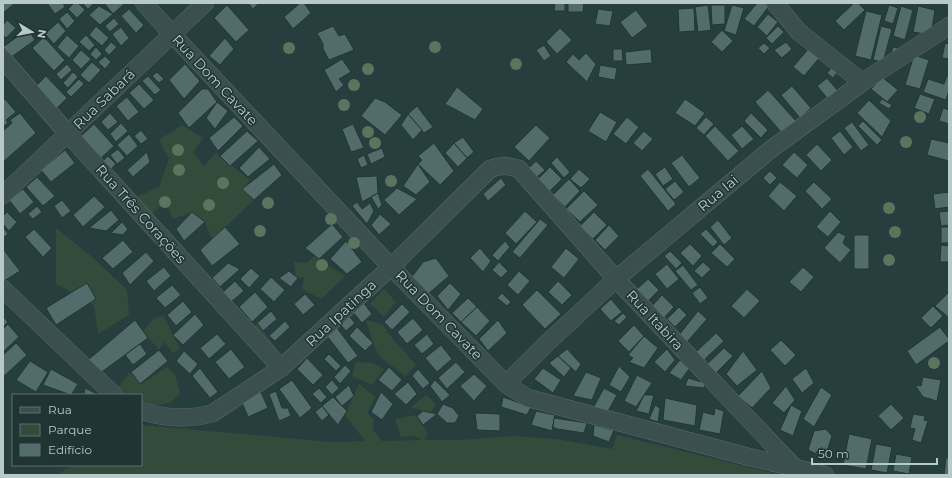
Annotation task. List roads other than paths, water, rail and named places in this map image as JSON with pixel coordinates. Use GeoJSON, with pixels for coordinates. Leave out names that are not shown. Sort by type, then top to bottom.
{"type":"FeatureCollection","features":[{"type":"Feature","properties":{"kind":"street","name":"Rua Dom Cavate"},"geometry":{"type":"LineString","coordinates":[[144,3],[391,267],[506,384],[528,398],[749,457],[825,475]]}},
{"type":"Feature","properties":{"kind":"street","name":"Rua Sabará"},"geometry":{"type":"LineString","coordinates":[[3,195],[205,3]]}},
{"type":"Feature","properties":{"kind":"street"},"geometry":{"type":"LineString","coordinates":[[775,3],[799,32],[862,82]]}},
{"type":"Feature","properties":{"kind":"street","name":"Rua Iai"},"geometry":{"type":"LineString","coordinates":[[506,384],[546,344],[616,279],[770,150],[862,82],[949,26]]}},
{"type":"Feature","properties":{"kind":"street","name":"Rua Três Corações"},"geometry":{"type":"LineString","coordinates":[[3,59],[68,134],[281,368]]}},
{"type":"Feature","properties":{"kind":"street","name":"Rua Ipatinga"},"geometry":{"type":"LineString","coordinates":[[142,411],[176,418],[202,416],[213,413],[281,368],[391,267],[490,169],[498,166],[509,166],[519,169]]}},
{"type":"Feature","properties":{"kind":"street","name":"Rua Itabira"},"geometry":{"type":"LineString","coordinates":[[519,169],[616,279],[795,468]]}},
{"type":"Feature","properties":{"kind":"street"},"geometry":{"type":"LineString","coordinates":[[3,289],[113,394]]}}]}
